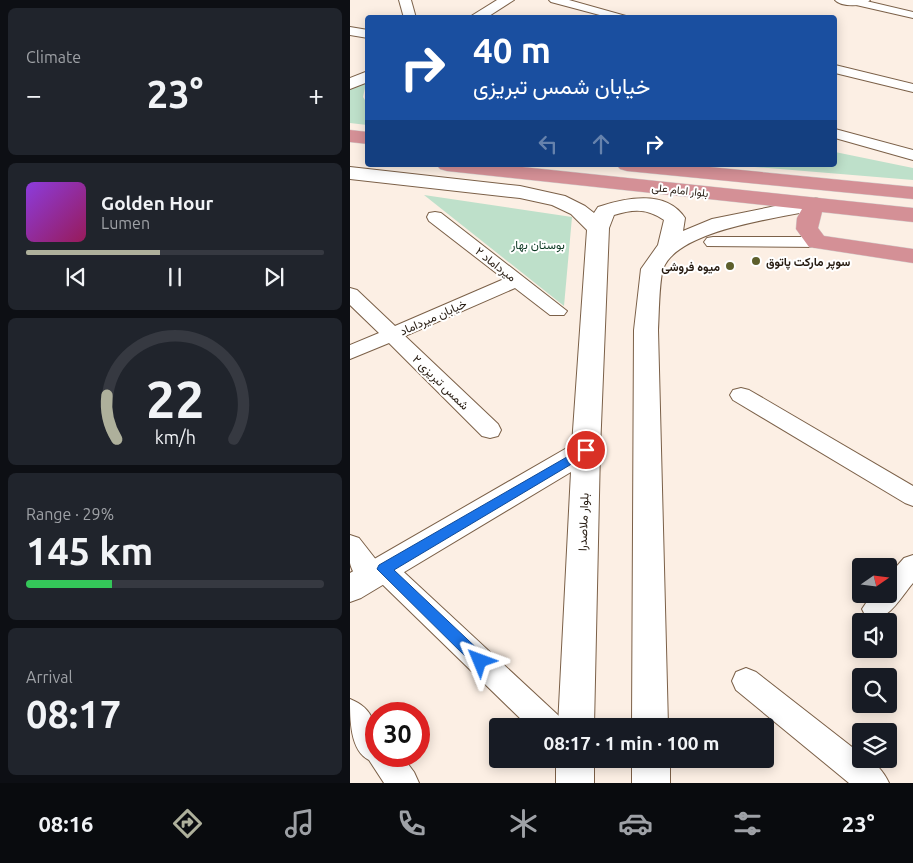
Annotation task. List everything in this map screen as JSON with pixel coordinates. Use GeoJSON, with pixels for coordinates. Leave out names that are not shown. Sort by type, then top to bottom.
{"type":"FeatureCollection","features":[{"type":"Feature","properties":{"kind":"highway"},"geometry":{"type":"LineString","coordinates":[[350,136],[365,138]]}},
{"type":"Feature","properties":{"kind":"highway"},"geometry":{"type":"LineString","coordinates":[[350,155],[365,156]]}},
{"type":"Feature","properties":{"kind":"highway","name":"بلوار امام علی"},"geometry":{"type":"LineString","coordinates":[[466,167],[913,215]]}},
{"type":"Feature","properties":{"kind":"highway","name":"بلوار امام علی"},"geometry":{"type":"LineString","coordinates":[[647,167],[913,193]]}},
{"type":"Feature","properties":{"kind":"highway"},"geometry":{"type":"LineString","coordinates":[[814,204],[808,218],[807,228],[817,242],[913,256]]}},
{"type":"Feature","properties":{"kind":"street"},"geometry":{"type":"LineString","coordinates":[[405,0],[409,15]]}},
{"type":"Feature","properties":{"kind":"street"},"geometry":{"type":"LineString","coordinates":[[480,15],[507,0]]}},
{"type":"Feature","properties":{"kind":"street"},"geometry":{"type":"LineString","coordinates":[[555,0],[615,15]]}},
{"type":"Feature","properties":{"kind":"street"},"geometry":{"type":"LineString","coordinates":[[842,0],[864,0]]}},
{"type":"Feature","properties":{"kind":"street"},"geometry":{"type":"LineString","coordinates":[[847,0],[913,15]]}},
{"type":"Feature","properties":{"kind":"street"},"geometry":{"type":"LineString","coordinates":[[884,0],[897,12]]}},
{"type":"Feature","properties":{"kind":"street"},"geometry":{"type":"LineString","coordinates":[[350,31],[365,34]]}},
{"type":"Feature","properties":{"kind":"street"},"geometry":{"type":"LineString","coordinates":[[837,69],[913,88]]}},
{"type":"Feature","properties":{"kind":"street"},"geometry":{"type":"LineString","coordinates":[[350,84],[365,77]]}},
{"type":"Feature","properties":{"kind":"street"},"geometry":{"type":"LineString","coordinates":[[837,134],[913,155]]}},
{"type":"Feature","properties":{"kind":"street"},"geometry":{"type":"LineString","coordinates":[[350,173],[520,192],[558,200],[578,210],[598,228],[605,211],[628,203],[657,205],[675,218],[669,246],[652,269],[646,330],[650,718]]}},
{"type":"Feature","properties":{"kind":"street"},"geometry":{"type":"LineString","coordinates":[[669,246],[719,223],[814,204]]}},
{"type":"Feature","properties":{"kind":"street","name":"میرداماد ۲"},"geometry":{"type":"LineString","coordinates":[[435,217],[557,311]]}},
{"type":"Feature","properties":{"kind":"street","name":"بلوار ملاصدرا"},"geometry":{"type":"LineString","coordinates":[[576,718],[586,450],[598,228]]}},
{"type":"Feature","properties":{"kind":"street"},"geometry":{"type":"LineString","coordinates":[[713,242],[817,242]]}},
{"type":"Feature","properties":{"kind":"street","name":"خیابان میرداماد"},"geometry":{"type":"LineString","coordinates":[[350,353],[517,280]]}},
{"type":"Feature","properties":{"kind":"street","name":"شمس تبریزی ۲"},"geometry":{"type":"LineString","coordinates":[[350,294],[490,430]]}},
{"type":"Feature","properties":{"kind":"street"},"geometry":{"type":"LineString","coordinates":[[741,395],[913,497]]}},
{"type":"Feature","properties":{"kind":"street"},"geometry":{"type":"LineString","coordinates":[[369,578],[586,450]]}},
{"type":"Feature","properties":{"kind":"street"},"geometry":{"type":"LineString","coordinates":[[350,546],[369,578],[538,718]]}},
{"type":"Feature","properties":{"kind":"street"},"geometry":{"type":"LineString","coordinates":[[898,583],[913,565]]}},
{"type":"Feature","properties":{"kind":"street"},"geometry":{"type":"LineString","coordinates":[[746,681],[873,783]]}},
{"type":"Feature","properties":{"kind":"street"},"geometry":{"type":"LineString","coordinates":[[350,712],[365,733]]}},
{"type":"Feature","properties":{"kind":"street"},"geometry":{"type":"LineString","coordinates":[[391,767],[403,783]]}},
{"type":"Feature","properties":{"kind":"street"},"geometry":{"type":"LineString","coordinates":[[575,768],[575,783]]}},
{"type":"Feature","properties":{"kind":"street"},"geometry":{"type":"LineString","coordinates":[[651,768],[651,783]]}},
{"type":"Feature","properties":{"kind":"green space"},"geometry":{"type":"Polygon","coordinates":[[[365,80],[363,97],[365,100],[365,125],[350,123],[350,87],[365,80]]]}},
{"type":"Feature","properties":{"kind":"green space"},"geometry":{"type":"Polygon","coordinates":[[[837,152],[913,168],[913,180],[754,167],[837,167],[837,152]]]}},
{"type":"Feature","properties":{"kind":"green space","name":"بوستان بهار"},"geometry":{"type":"Polygon","coordinates":[[[424,195],[572,217],[564,306],[424,195]]]}},
{"type":"Feature","properties":{"kind":"place","name":"سوپر مارکت پاتوق"},"geometry":{"type":"Point","coordinates":[756,261]}},
{"type":"Feature","properties":{"kind":"place","name":"میوه فروشی"},"geometry":{"type":"Point","coordinates":[730,266]}},
{"type":"Feature","properties":{"kind":"route"},"geometry":{"type":"LineString","coordinates":[[480,661],[384,569],[586,450]]}}]}
